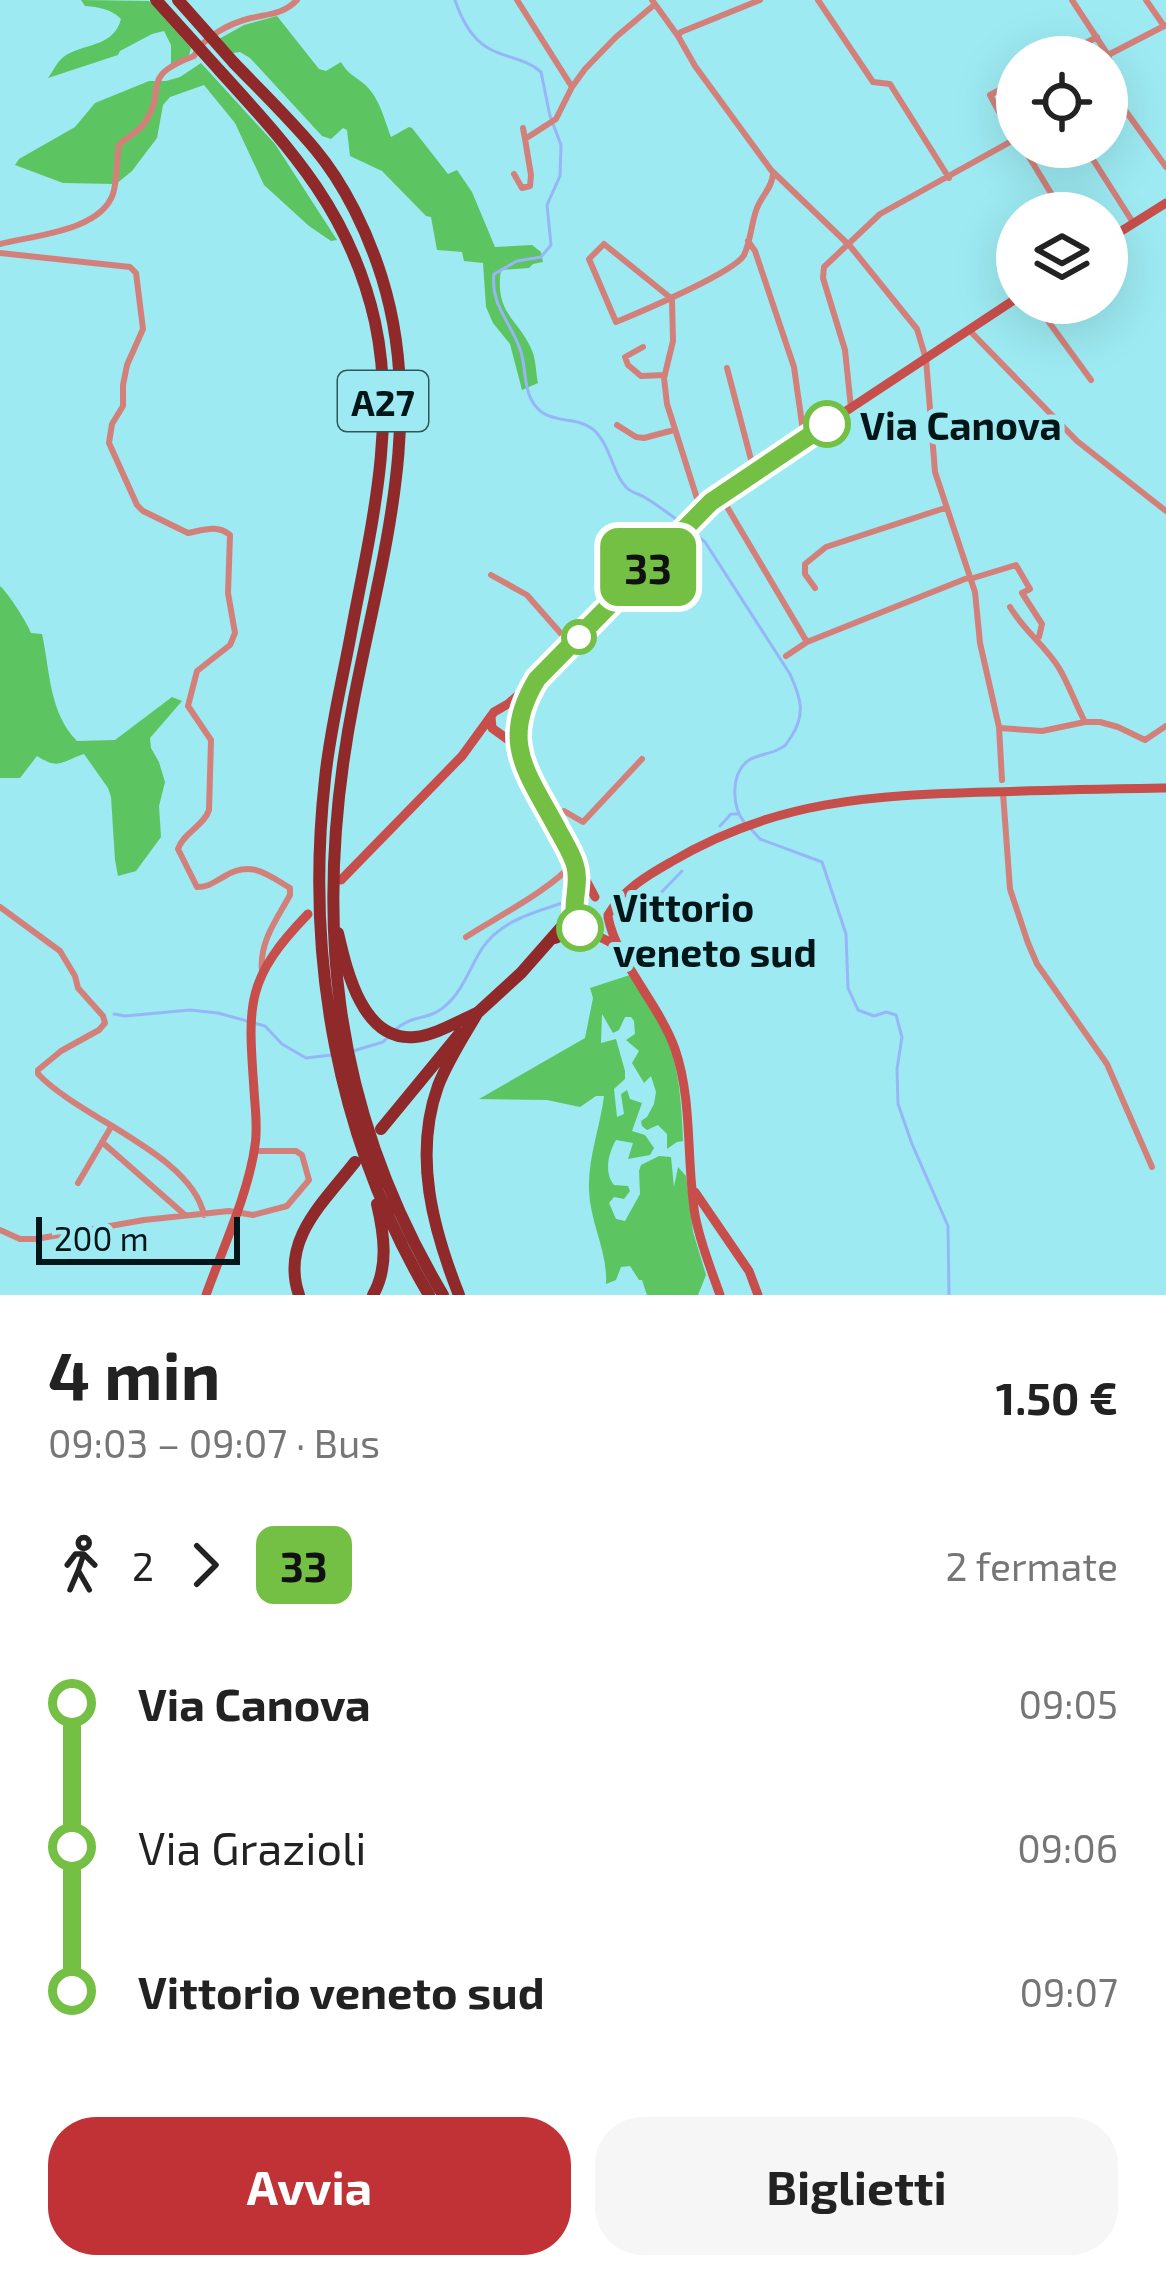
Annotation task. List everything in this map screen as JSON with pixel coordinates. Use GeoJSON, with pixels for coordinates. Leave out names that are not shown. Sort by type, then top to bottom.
{"type":"FeatureCollection","features":[{"type":"Feature","properties":{"kind":"highway","name":"A27"},"geometry":{"type":"LineString","coordinates":[[156,0],[303,164],[325,196],[348,242],[375,320],[383,390],[380,461],[325,776],[321,954],[329,1023],[348,1103],[371,1173],[429,1295]]}},
{"type":"Feature","properties":{"kind":"highway","name":"A27"},"geometry":{"type":"LineString","coordinates":[[178,0],[317,151],[364,231],[381,276],[399,353],[399,460],[380,580],[339,776],[337,931],[352,986],[384,1028],[402,1036],[419,1036],[478,1012]]}},
{"type":"Feature","properties":{"kind":"highway","name":"A27"},"geometry":{"type":"LineString","coordinates":[[336,885],[332,932],[340,1019],[359,1099],[406,1230],[442,1295]]}},
{"type":"Feature","properties":{"kind":"highway","name":"A27"},"geometry":{"type":"LineString","coordinates":[[381,1130],[478,1012],[579,920]]}},
{"type":"Feature","properties":{"kind":"highway","name":"A27"},"geometry":{"type":"LineString","coordinates":[[459,1295],[431,1210],[427,1136],[439,1084],[478,1012]]}},
{"type":"Feature","properties":{"kind":"highway"},"geometry":{"type":"LineString","coordinates":[[299,1295],[292,1266],[297,1244],[355,1162]]}},
{"type":"Feature","properties":{"kind":"highway","name":"A27"},"geometry":{"type":"LineString","coordinates":[[371,1173],[384,1248],[380,1283],[373,1295]]}},
{"type":"Feature","properties":{"kind":"main road"},"geometry":{"type":"LineString","coordinates":[[1128,228],[1166,203]]}},
{"type":"Feature","properties":{"kind":"main road"},"geometry":{"type":"LineString","coordinates":[[336,885],[471,746],[495,713],[537,679],[719,495],[996,313]]}},
{"type":"Feature","properties":{"kind":"main road"},"geometry":{"type":"LineString","coordinates":[[471,746],[485,736],[508,734],[518,723],[537,679]]}},
{"type":"Feature","properties":{"kind":"main road"},"geometry":{"type":"LineString","coordinates":[[495,713],[511,709],[518,723],[523,762]]}},
{"type":"Feature","properties":{"kind":"main road"},"geometry":{"type":"LineString","coordinates":[[495,713],[491,725],[510,741],[574,862],[607,907],[621,951],[676,1051],[699,1235],[720,1295]]}},
{"type":"Feature","properties":{"kind":"main road"},"geometry":{"type":"LineString","coordinates":[[579,920],[600,929],[633,886],[680,856],[755,823],[802,809],[869,797],[1003,786],[1166,788]]}},
{"type":"Feature","properties":{"kind":"main road"},"geometry":{"type":"LineString","coordinates":[[574,862],[579,920]]}},
{"type":"Feature","properties":{"kind":"main road"},"geometry":{"type":"LineString","coordinates":[[579,920],[581,900],[633,886]]}},
{"type":"Feature","properties":{"kind":"main road"},"geometry":{"type":"LineString","coordinates":[[206,1295],[254,1151],[250,1012],[255,989],[275,949],[308,914]]}},
{"type":"Feature","properties":{"kind":"main road"},"geometry":{"type":"LineString","coordinates":[[579,920],[621,951]]}},
{"type":"Feature","properties":{"kind":"main road"},"geometry":{"type":"LineString","coordinates":[[692,1188],[749,1271],[758,1295]]}},
{"type":"Feature","properties":{"kind":"street"},"geometry":{"type":"LineString","coordinates":[[0,248],[76,227],[100,214],[115,189],[119,145],[145,123],[166,67],[194,56],[208,37],[244,20],[283,12],[297,0]]}},
{"type":"Feature","properties":{"kind":"street"},"geometry":{"type":"LineString","coordinates":[[517,0],[572,87]]}},
{"type":"Feature","properties":{"kind":"street"},"geometry":{"type":"LineString","coordinates":[[678,36],[760,0]]}},
{"type":"Feature","properties":{"kind":"street"},"geometry":{"type":"LineString","coordinates":[[818,0],[873,82],[890,85],[950,178]]}},
{"type":"Feature","properties":{"kind":"street"},"geometry":{"type":"LineString","coordinates":[[1072,0],[1096,36]]}},
{"type":"Feature","properties":{"kind":"street"},"geometry":{"type":"LineString","coordinates":[[1128,45],[1165,26],[1146,0]]}},
{"type":"Feature","properties":{"kind":"street"},"geometry":{"type":"LineString","coordinates":[[525,139],[556,119],[572,87],[599,53],[653,2],[772,170],[850,246],[912,321],[926,359],[934,465],[970,578],[999,727],[1010,890],[1037,964],[1107,1064],[1152,1167]]}},
{"type":"Feature","properties":{"kind":"street"},"geometry":{"type":"LineString","coordinates":[[1128,114],[1166,167]]}},
{"type":"Feature","properties":{"kind":"street"},"geometry":{"type":"LineString","coordinates":[[514,174],[519,186],[530,186],[523,128]]}},
{"type":"Feature","properties":{"kind":"street"},"geometry":{"type":"LineString","coordinates":[[851,408],[845,350],[822,275],[824,268],[880,214],[996,150]]}},
{"type":"Feature","properties":{"kind":"street"},"geometry":{"type":"LineString","coordinates":[[1098,168],[1134,224]]}},
{"type":"Feature","properties":{"kind":"street"},"geometry":{"type":"LineString","coordinates":[[701,512],[667,404],[664,375],[673,345],[672,299],[604,244],[590,259],[616,322],[672,299],[738,263],[772,182],[772,170]]}},
{"type":"Feature","properties":{"kind":"street"},"geometry":{"type":"LineString","coordinates":[[748,241],[794,367],[804,439]]}},
{"type":"Feature","properties":{"kind":"street"},"geometry":{"type":"LineString","coordinates":[[0,248],[130,268],[136,274],[143,329],[125,372],[123,406],[112,424],[110,446],[142,511],[188,533],[218,529],[230,535],[228,592],[235,633],[230,645],[197,671],[188,706],[211,740],[209,809],[178,848],[197,887],[243,867],[290,888],[264,944],[262,971]]}},
{"type":"Feature","properties":{"kind":"street"},"geometry":{"type":"LineString","coordinates":[[1050,324],[1091,380]]}},
{"type":"Feature","properties":{"kind":"street"},"geometry":{"type":"LineString","coordinates":[[970,331],[1077,441],[1166,511]]}},
{"type":"Feature","properties":{"kind":"street"},"geometry":{"type":"LineString","coordinates":[[643,346],[625,357],[626,362],[641,376],[664,375]]}},
{"type":"Feature","properties":{"kind":"street"},"geometry":{"type":"LineString","coordinates":[[727,368],[754,472]]}},
{"type":"Feature","properties":{"kind":"street"},"geometry":{"type":"LineString","coordinates":[[617,425],[644,438],[674,430]]}},
{"type":"Feature","properties":{"kind":"street"},"geometry":{"type":"LineString","coordinates":[[719,495],[807,642]]}},
{"type":"Feature","properties":{"kind":"street"},"geometry":{"type":"LineString","coordinates":[[815,587],[804,569],[822,549],[945,508]]}},
{"type":"Feature","properties":{"kind":"street"},"geometry":{"type":"LineString","coordinates":[[786,656],[807,642],[970,578],[1016,565],[1030,588],[1022,593],[1042,625],[1038,639]]}},
{"type":"Feature","properties":{"kind":"street"},"geometry":{"type":"LineString","coordinates":[[491,575],[527,595],[571,645]]}},
{"type":"Feature","properties":{"kind":"street"},"geometry":{"type":"LineString","coordinates":[[1010,607],[1021,627],[1038,639],[1061,671],[1085,722]]}},
{"type":"Feature","properties":{"kind":"street"},"geometry":{"type":"LineString","coordinates":[[999,727],[1042,731],[1085,722],[1109,724],[1145,740],[1166,726]]}},
{"type":"Feature","properties":{"kind":"street"},"geometry":{"type":"LineString","coordinates":[[550,816],[564,811],[583,822],[642,759]]}},
{"type":"Feature","properties":{"kind":"street"},"geometry":{"type":"LineString","coordinates":[[466,937],[574,862]]}},
{"type":"Feature","properties":{"kind":"street"},"geometry":{"type":"LineString","coordinates":[[0,907],[59,951],[78,988],[105,1023],[37,1072],[63,1097],[175,1168],[191,1186],[204,1215]]}},
{"type":"Feature","properties":{"kind":"street"},"geometry":{"type":"LineString","coordinates":[[77,1183],[111,1126]]}},
{"type":"Feature","properties":{"kind":"street"},"geometry":{"type":"LineString","coordinates":[[102,1142],[187,1217]]}},
{"type":"Feature","properties":{"kind":"street"},"geometry":{"type":"LineString","coordinates":[[0,1230],[28,1240],[144,1220],[236,1210],[253,1215],[284,1207],[309,1180],[299,1153],[254,1151]]}},
{"type":"Feature","properties":{"kind":"green space"},"geometry":{"type":"Polygon","coordinates":[[[81,0],[149,1],[191,48],[189,55],[171,65],[171,45],[164,31],[118,55],[48,78],[66,55],[106,39],[118,28],[121,19],[104,9],[85,6],[81,0]]]}},
{"type":"Feature","properties":{"kind":"green space"},"geometry":{"type":"Polygon","coordinates":[[[277,16],[319,69],[326,71],[341,62],[369,88],[391,137],[412,128],[448,174],[457,170],[472,192],[495,247],[532,245],[541,252],[543,262],[501,270],[500,285],[505,307],[533,353],[538,383],[522,390],[510,344],[486,307],[483,263],[464,261],[462,252],[437,250],[431,217],[382,171],[350,156],[347,130],[343,128],[331,139],[322,136],[250,58],[233,53],[219,39],[244,25],[277,16]]]}},
{"type":"Feature","properties":{"kind":"green space"},"geometry":{"type":"Polygon","coordinates":[[[201,63],[275,144],[337,240],[309,226],[264,185],[235,123],[204,85],[170,97],[163,105],[157,138],[116,184],[63,183],[15,165],[75,127],[95,103],[149,81],[180,77],[201,63]]]}},
{"type":"Feature","properties":{"kind":"green space"},"geometry":{"type":"Polygon","coordinates":[[[0,586],[31,633],[42,634],[56,704],[77,741],[115,740],[172,697],[182,701],[150,738],[165,782],[159,806],[161,837],[136,871],[118,876],[111,797],[84,754],[55,764],[37,756],[20,778],[0,778],[0,586]]]}},
{"type":"Feature","properties":{"kind":"green space"},"geometry":{"type":"Polygon","coordinates":[[[630,975],[672,1053],[683,1141],[667,1149],[667,1134],[658,1125],[647,1130],[642,1126],[656,1092],[651,1076],[644,1083],[632,1063],[639,1051],[626,1040],[635,1034],[634,1021],[625,1017],[613,1033],[602,1014],[601,1043],[616,1039],[625,1071],[625,1079],[614,1089],[617,1117],[624,1114],[621,1094],[627,1090],[630,1099],[642,1103],[632,1131],[645,1135],[654,1148],[650,1155],[628,1159],[633,1143],[616,1140],[609,1175],[614,1185],[628,1186],[630,1191],[624,1199],[614,1197],[609,1203],[616,1219],[625,1221],[640,1194],[641,1165],[659,1156],[671,1157],[674,1187],[678,1167],[686,1176],[693,1232],[706,1275],[698,1295],[647,1295],[630,1266],[621,1267],[616,1280],[606,1284],[589,1190],[604,1096],[580,1107],[547,1100],[479,1099],[585,1038],[593,998],[590,988],[630,975]]]}},
{"type":"Feature","properties":{"kind":"waterway"},"geometry":{"type":"LineString","coordinates":[[455,0],[467,27],[482,44],[541,72],[561,145],[560,176],[547,205],[551,245],[541,257],[517,261],[494,274],[495,296],[521,352],[532,400],[549,416],[595,431],[627,488],[683,524]]}},
{"type":"Feature","properties":{"kind":"waterway"},"geometry":{"type":"LineString","coordinates":[[690,530],[705,542],[790,674],[799,698],[799,721],[786,744],[749,760],[739,773],[735,799],[744,822]]}},
{"type":"Feature","properties":{"kind":"waterway"},"geometry":{"type":"LineString","coordinates":[[720,826],[737,814]]}},
{"type":"Feature","properties":{"kind":"waterway"},"geometry":{"type":"LineString","coordinates":[[751,829],[760,839],[822,862],[846,934],[848,988],[858,1010],[874,1016],[896,1015],[902,1037],[898,1104],[948,1226],[949,1295]]}},
{"type":"Feature","properties":{"kind":"waterway"},"geometry":{"type":"LineString","coordinates":[[633,902],[654,900],[682,871]]}},
{"type":"Feature","properties":{"kind":"waterway"},"geometry":{"type":"LineString","coordinates":[[395,1030],[439,1011],[451,1000],[499,930],[571,900]]}},
{"type":"Feature","properties":{"kind":"waterway"},"geometry":{"type":"LineString","coordinates":[[114,1014],[218,1013],[265,1026],[282,1044],[306,1058],[332,1055]]}},
{"type":"Feature","properties":{"kind":"waterway"},"geometry":{"type":"LineString","coordinates":[[353,1051],[388,1037]]}},
{"type":"Feature","properties":{"kind":"bus line","name":"33"},"geometry":{"type":"LineString","coordinates":[[580,928],[573,914],[578,881],[574,862],[517,743],[518,719],[526,697],[537,679],[711,502],[827,424]]}},
{"type":"Feature","properties":{"kind":"place","name":"Via Canova"},"geometry":{"type":"Point","coordinates":[827,424]}},
{"type":"Feature","properties":{"kind":"place","name":"Vittorio veneto sud"},"geometry":{"type":"Point","coordinates":[580,928]}}]}
